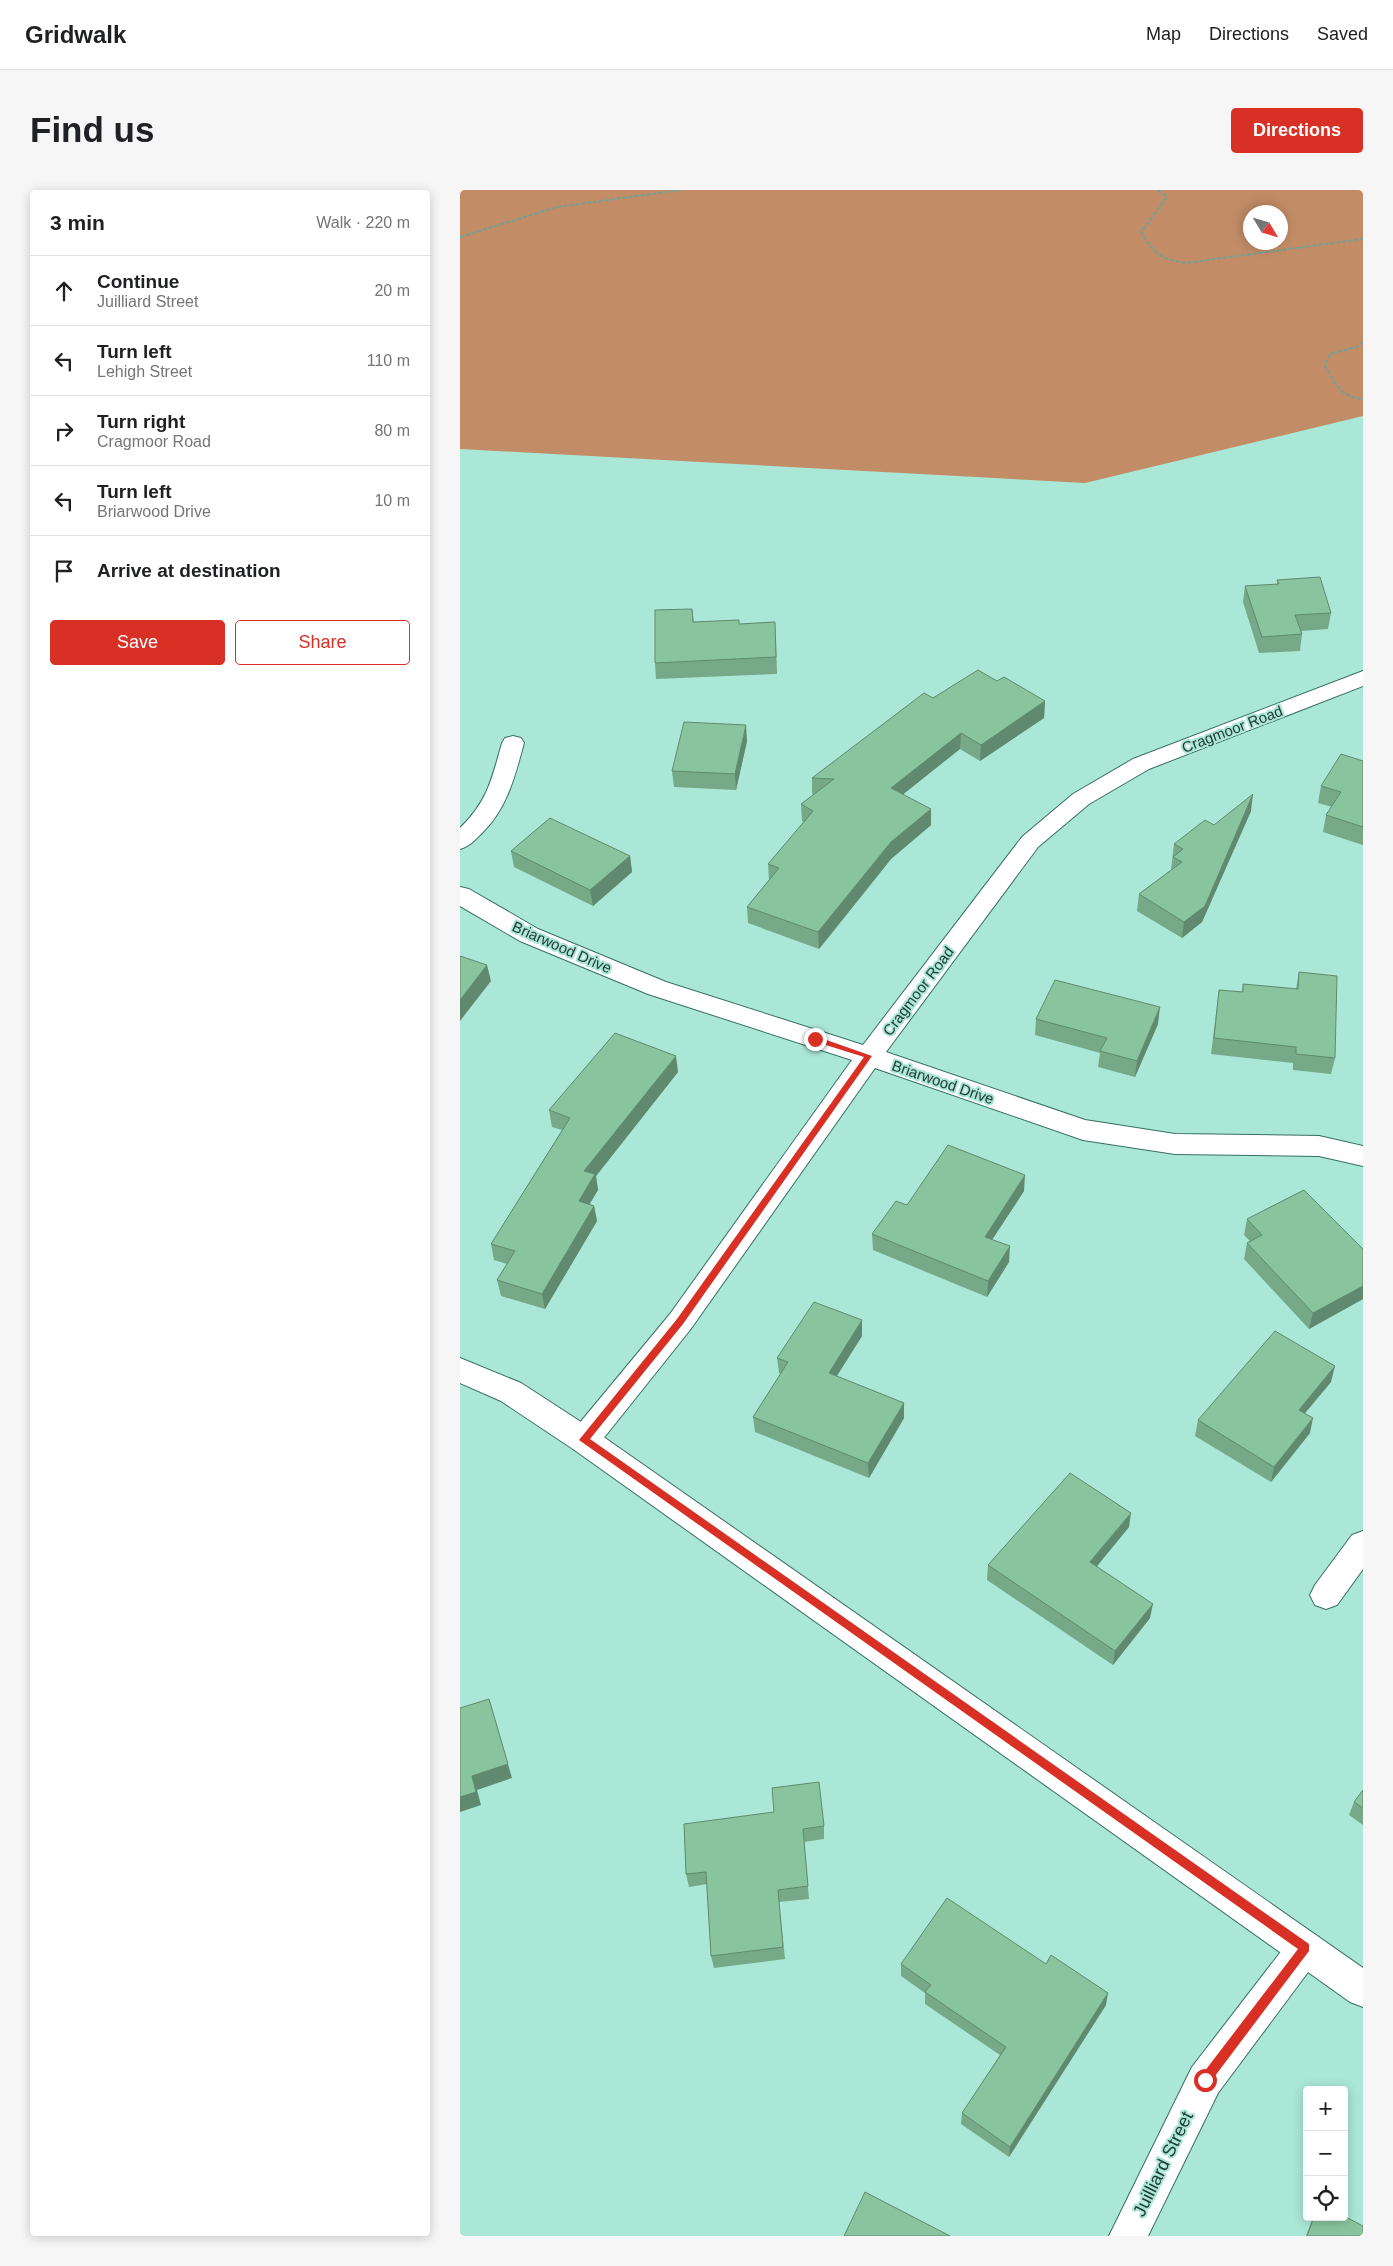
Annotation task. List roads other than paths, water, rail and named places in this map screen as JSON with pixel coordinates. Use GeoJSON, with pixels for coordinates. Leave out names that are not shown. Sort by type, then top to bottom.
{"type":"FeatureCollection","features":[{"type":"Feature","properties":{"kind":"street","name":"Cragmoor Road"},"geometry":{"type":"LineString","coordinates":[[584,1440],[680,1322],[869,1056],[1030,842],[1081,799],[1141,764],[1363,678]]}},
{"type":"Feature","properties":{"kind":"street"},"geometry":{"type":"LineString","coordinates":[[460,841],[484,818],[501,787],[513,743]]}},
{"type":"Feature","properties":{"kind":"street","name":"Briarwood Drive"},"geometry":{"type":"LineString","coordinates":[[460,895],[529,935],[657,988],[869,1056],[1083,1130],[1175,1144],[1318,1146],[1363,1156]]}},
{"type":"Feature","properties":{"kind":"street"},"geometry":{"type":"LineString","coordinates":[[460,1370],[512,1392],[584,1440],[1363,1989]]}},
{"type":"Feature","properties":{"kind":"street"},"geometry":{"type":"LineString","coordinates":[[1326,1595],[1363,1544]]}},
{"type":"Feature","properties":{"kind":"street","name":"Juilliard Street"},"geometry":{"type":"LineString","coordinates":[[1128,2236],[1205,2080],[1305,1948]]}}]}
